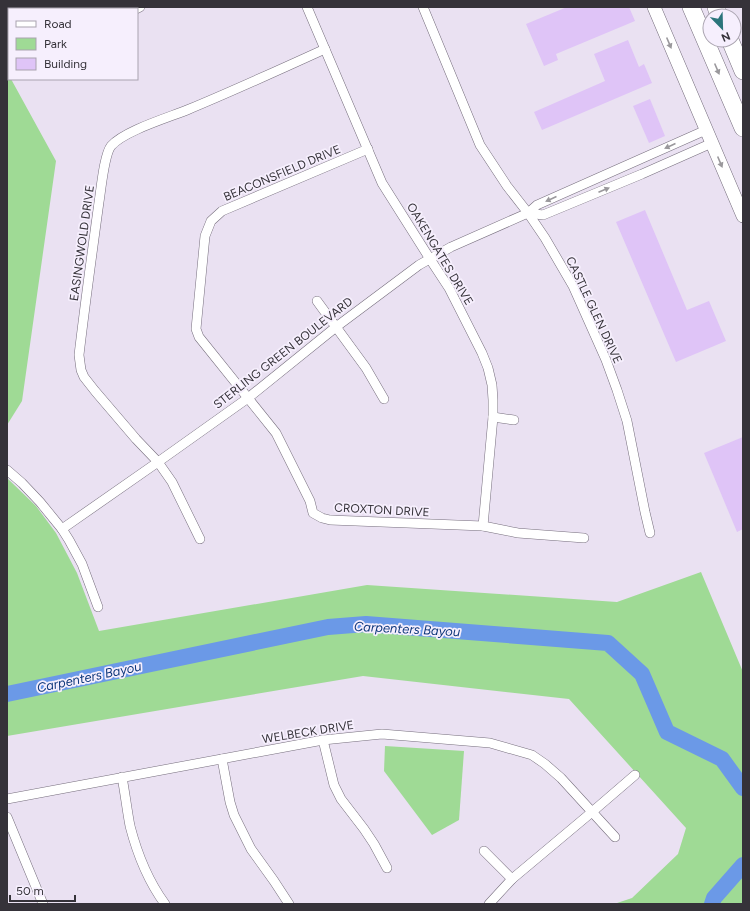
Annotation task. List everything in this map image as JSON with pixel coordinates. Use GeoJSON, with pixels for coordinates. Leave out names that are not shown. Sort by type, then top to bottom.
{"type":"FeatureCollection","features":[{"type":"Feature","properties":{"kind":"highway"},"geometry":{"type":"LineString","coordinates":[[691,7],[743,128]]}},
{"type":"Feature","properties":{"kind":"highway"},"geometry":{"type":"LineString","coordinates":[[733,48],[743,71]]}},
{"type":"Feature","properties":{"kind":"main road"},"geometry":{"type":"LineString","coordinates":[[654,7],[743,216]]}},
{"type":"Feature","properties":{"kind":"street","name":"OAKENGATES DRIVE"},"geometry":{"type":"LineString","coordinates":[[307,7],[382,183],[449,288],[488,368],[491,380],[493,417],[483,526]]}},
{"type":"Feature","properties":{"kind":"street","name":"CASTLE GLEN DRIVE"},"geometry":{"type":"LineString","coordinates":[[423,7],[480,145],[507,186],[528,212],[545,238],[573,286],[603,354],[615,382],[627,421],[650,533]]}},
{"type":"Feature","properties":{"kind":"street","name":"EASINGWOLD DRIVE"},"geometry":{"type":"LineString","coordinates":[[200,539],[172,482],[158,462],[95,391],[84,377],[81,370],[79,355],[96,219],[107,154],[110,147],[119,139],[137,130],[188,110],[325,50]]}},
{"type":"Feature","properties":{"kind":"street","name":"STERLING GREEN BOULEVARD"},"geometry":{"type":"LineString","coordinates":[[62,529],[248,398],[336,327],[419,265],[451,247],[528,212],[537,205],[706,130]]}},
{"type":"Feature","properties":{"kind":"street","name":"STERLING GREEN BOULEVARD"},"geometry":{"type":"LineString","coordinates":[[528,212],[542,215],[590,196],[712,143]]}},
{"type":"Feature","properties":{"kind":"street","name":"BEACONSFIELD DRIVE"},"geometry":{"type":"LineString","coordinates":[[248,398],[199,337],[196,329],[205,236],[211,221],[222,211],[368,149]]}},
{"type":"Feature","properties":{"kind":"street"},"geometry":{"type":"LineString","coordinates":[[584,184],[590,196]]}},
{"type":"Feature","properties":{"kind":"street"},"geometry":{"type":"LineString","coordinates":[[317,301],[366,368],[384,399]]}},
{"type":"Feature","properties":{"kind":"street","name":"CROXTON DRIVE"},"geometry":{"type":"LineString","coordinates":[[248,398],[276,433],[310,501],[313,513],[322,518],[330,520],[483,526],[518,533],[584,538]]}},
{"type":"Feature","properties":{"kind":"street"},"geometry":{"type":"LineString","coordinates":[[493,417],[514,420]]}},
{"type":"Feature","properties":{"kind":"street"},"geometry":{"type":"LineString","coordinates":[[7,470],[40,502],[62,529],[82,564],[98,607]]}},
{"type":"Feature","properties":{"kind":"street","name":"WELBECK DRIVE"},"geometry":{"type":"LineString","coordinates":[[7,799],[323,740],[382,734],[490,743],[532,755],[562,778],[615,837]]}},
{"type":"Feature","properties":{"kind":"street"},"geometry":{"type":"LineString","coordinates":[[323,740],[334,785],[341,799],[364,829],[387,868]]}},
{"type":"Feature","properties":{"kind":"street"},"geometry":{"type":"LineString","coordinates":[[222,759],[234,815],[251,849],[289,904]]}},
{"type":"Feature","properties":{"kind":"street"},"geometry":{"type":"LineString","coordinates":[[489,904],[512,879],[635,776]]}},
{"type":"Feature","properties":{"kind":"street"},"geometry":{"type":"LineString","coordinates":[[122,777],[130,825],[136,846],[143,865],[165,904]]}},
{"type":"Feature","properties":{"kind":"street"},"geometry":{"type":"LineString","coordinates":[[7,817],[43,904]]}},
{"type":"Feature","properties":{"kind":"street"},"geometry":{"type":"LineString","coordinates":[[484,851],[512,879]]}},
{"type":"Feature","properties":{"kind":"green space"},"geometry":{"type":"Polygon","coordinates":[[[7,73],[8,80],[12,80],[56,161],[22,401],[7,425],[7,73]]]}},
{"type":"Feature","properties":{"kind":"green space"},"geometry":{"type":"Polygon","coordinates":[[[7,478],[36,506],[56,533],[77,573],[99,631],[367,585],[617,602],[701,572],[743,672],[743,904],[614,904],[632,898],[678,854],[686,828],[569,699],[363,676],[7,736],[7,478]]]}},
{"type":"Feature","properties":{"kind":"green space"},"geometry":{"type":"Polygon","coordinates":[[[385,746],[464,751],[459,820],[432,835],[384,771],[385,746]]]}},
{"type":"Feature","properties":{"kind":"building"},"geometry":{"type":"Polygon","coordinates":[[[567,7],[629,7],[635,21],[556,54],[558,60],[544,66],[526,24],[567,7]]]}},
{"type":"Feature","properties":{"kind":"building"},"geometry":{"type":"Polygon","coordinates":[[[628,40],[639,67],[644,64],[652,83],[542,130],[534,112],[605,81],[594,54],[628,40]]]}},
{"type":"Feature","properties":{"kind":"building"},"geometry":{"type":"Polygon","coordinates":[[[650,99],[665,136],[649,143],[633,106],[650,99]]]}},
{"type":"Feature","properties":{"kind":"building"},"geometry":{"type":"Polygon","coordinates":[[[645,210],[687,310],[709,301],[726,341],[676,362],[616,222],[645,210]]]}},
{"type":"Feature","properties":{"kind":"building"},"geometry":{"type":"Polygon","coordinates":[[[743,437],[743,529],[737,532],[704,453],[743,437]]]}},
{"type":"Feature","properties":{"kind":"waterway","name":"Carpenters Bayou"},"geometry":{"type":"LineString","coordinates":[[7,694],[328,627],[366,624],[608,643],[642,674],[667,732],[722,759],[743,788]]}},
{"type":"Feature","properties":{"kind":"waterway","name":"Carpenters Bayou"},"geometry":{"type":"LineString","coordinates":[[712,904],[714,898],[743,865]]}}]}
